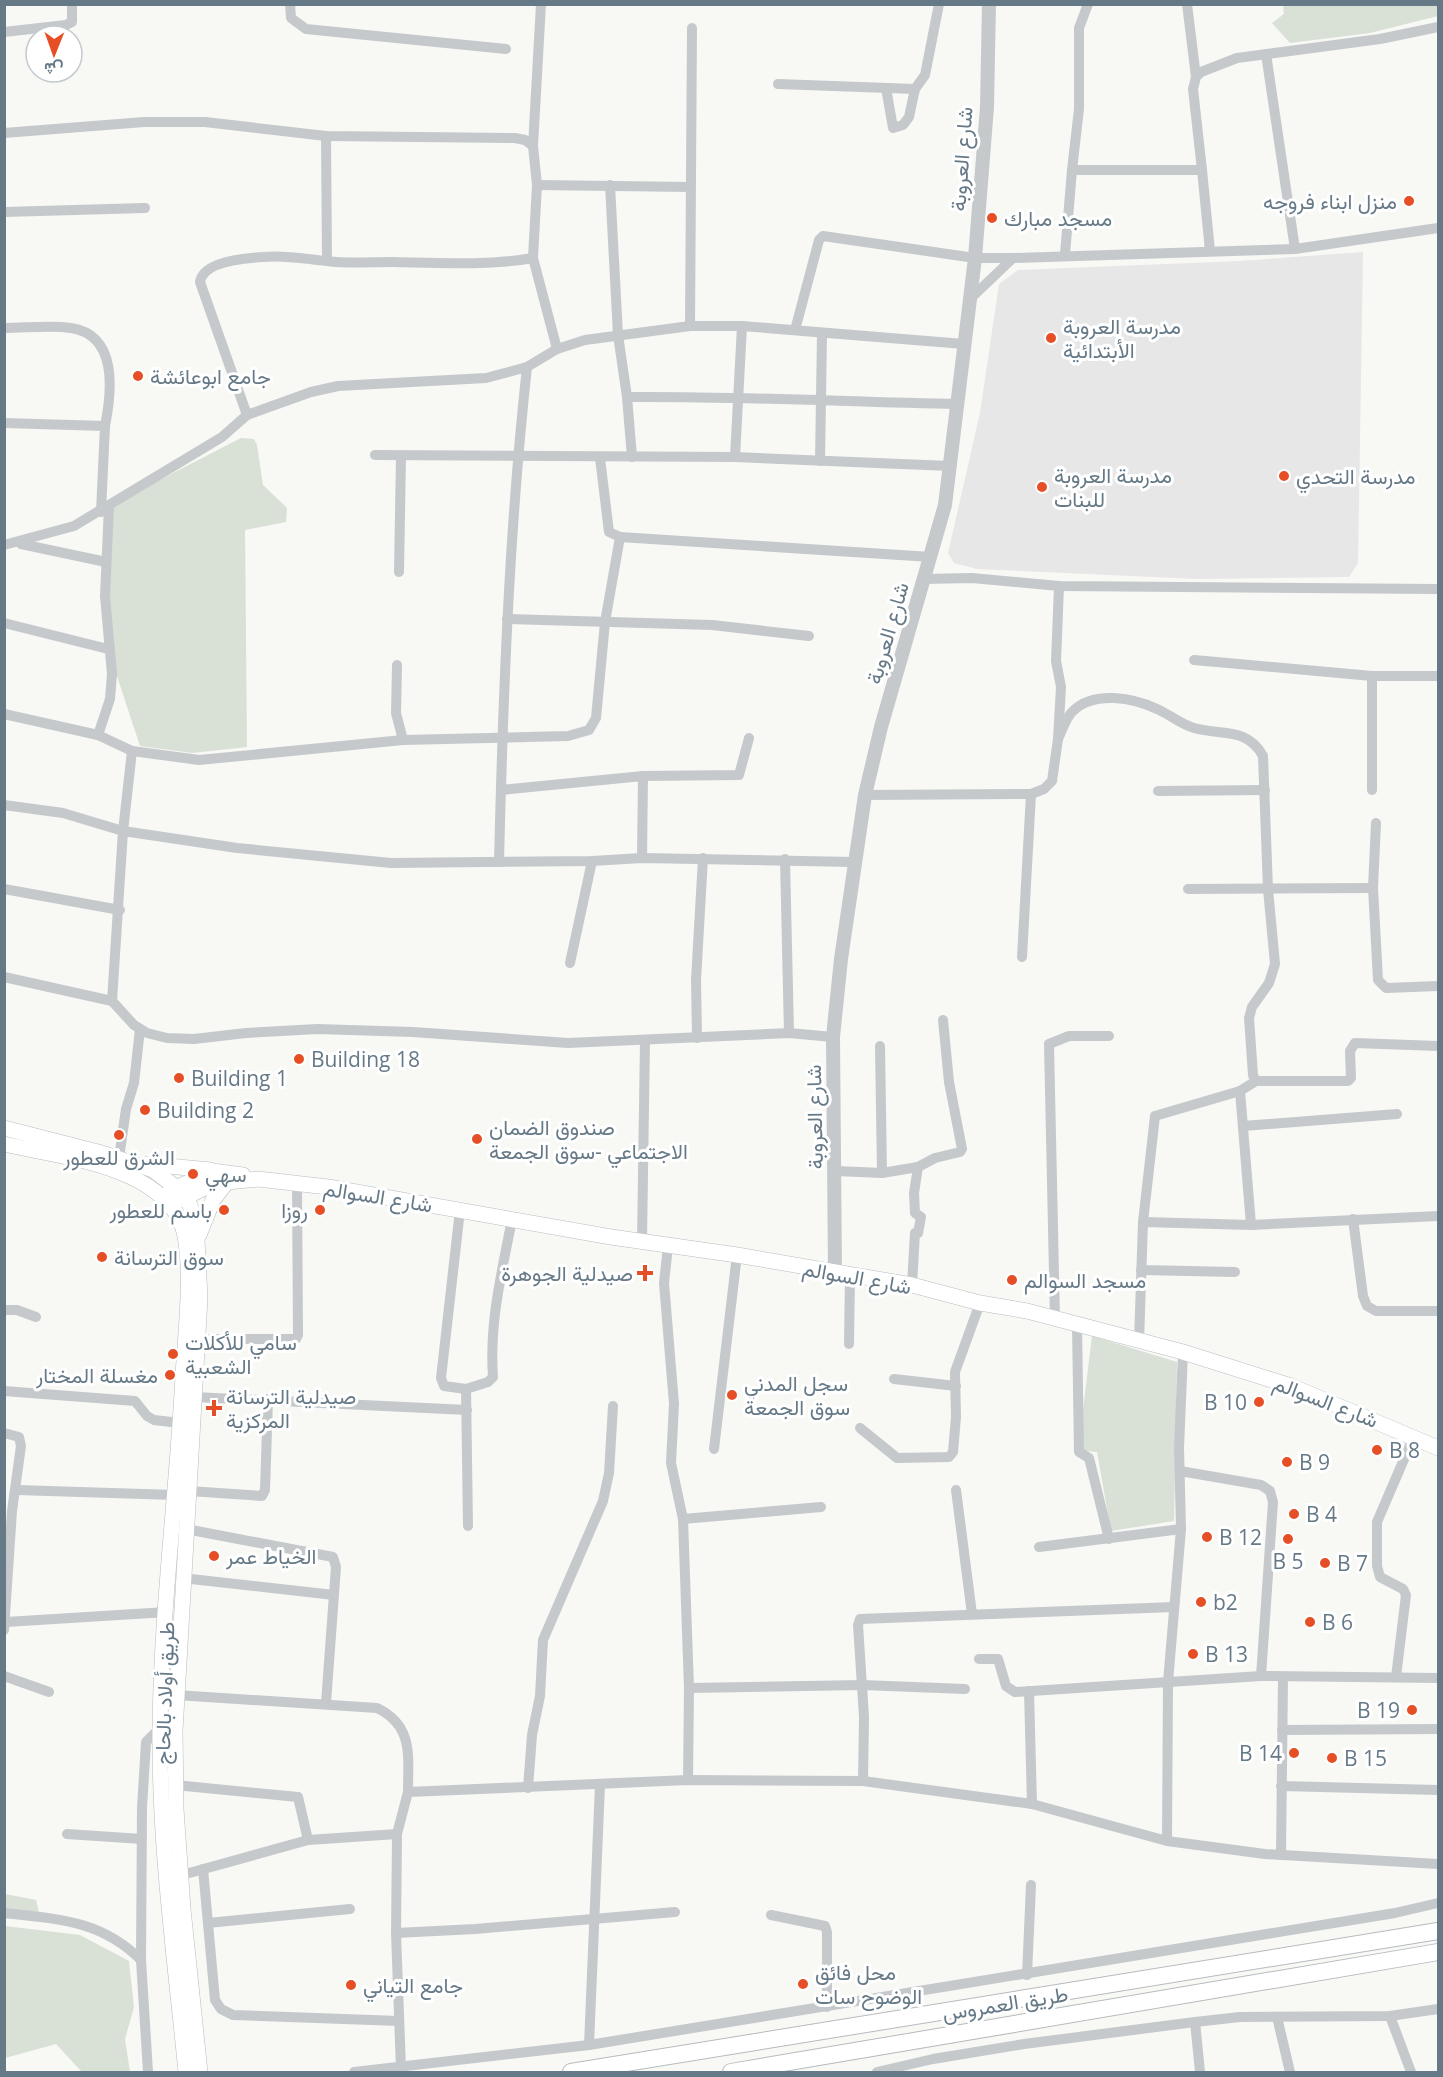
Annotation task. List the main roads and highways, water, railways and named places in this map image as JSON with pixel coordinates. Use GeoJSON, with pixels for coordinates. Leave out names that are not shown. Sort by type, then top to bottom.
{"type":"FeatureCollection","features":[{"type":"Feature","properties":{"kind":"main road"},"geometry":{"type":"LineString","coordinates":[[4,1128],[153,1170],[181,1191],[193,1208],[198,1238],[193,1317]]}},
{"type":"Feature","properties":{"kind":"main road"},"geometry":{"type":"LineString","coordinates":[[4,1144],[97,1165],[147,1184],[166,1201],[179,1219],[186,1240],[193,1317]]}},
{"type":"Feature","properties":{"kind":"main road"},"geometry":{"type":"LineString","coordinates":[[125,1161],[213,1171],[258,1179]]}},
{"type":"Feature","properties":{"kind":"main road"},"geometry":{"type":"LineString","coordinates":[[166,1201],[213,1171]]}},
{"type":"Feature","properties":{"kind":"main road"},"geometry":{"type":"LineString","coordinates":[[181,1191],[227,1182],[258,1179]]}},
{"type":"Feature","properties":{"kind":"main road","name":"شارع السوالم"},"geometry":{"type":"LineString","coordinates":[[258,1179],[912,1285],[980,1304],[1027,1311],[1183,1352],[1291,1386],[1438,1448]]}},
{"type":"Feature","properties":{"kind":"main road"},"geometry":{"type":"LineString","coordinates":[[198,1238],[213,1200],[227,1182]]}},
{"type":"Feature","properties":{"kind":"main road","name":"طريق أولاد بالحاج"},"geometry":{"type":"LineString","coordinates":[[193,1317],[197,1339],[194,1397],[167,1612],[160,1728],[161,1806],[200,2073]]}},
{"type":"Feature","properties":{"kind":"main road","name":"طريق أولاد بالحاج"},"geometry":{"type":"LineString","coordinates":[[186,2073],[176,1909],[182,1875],[175,1785],[176,1695],[186,1529],[182,1493],[180,1423],[193,1317]]}},
{"type":"Feature","properties":{"kind":"main road","name":"طريق العمروس"},"geometry":{"type":"LineString","coordinates":[[571,2073],[1438,1931]]}},
{"type":"Feature","properties":{"kind":"main road","name":"طريق العمروس"},"geometry":{"type":"LineString","coordinates":[[731,2073],[1436,1953]]}},
{"type":"Feature","properties":{"kind":"place","name":"منزل ابناء فروجه"},"geometry":{"type":"Point","coordinates":[1409,201]}},
{"type":"Feature","properties":{"kind":"place","name":"مسجد مبارك"},"geometry":{"type":"Point","coordinates":[992,218]}},
{"type":"Feature","properties":{"kind":"place","name":"مدرسة العروبة الأبتدائية"},"geometry":{"type":"Point","coordinates":[1051,338]}},
{"type":"Feature","properties":{"kind":"place","name":"جامع ابوعائشة"},"geometry":{"type":"Point","coordinates":[138,376]}},
{"type":"Feature","properties":{"kind":"place","name":"مدرسة التحدي"},"geometry":{"type":"Point","coordinates":[1284,476]}},
{"type":"Feature","properties":{"kind":"place","name":"مدرسة العروبة للبنات"},"geometry":{"type":"Point","coordinates":[1042,487]}},
{"type":"Feature","properties":{"kind":"place","name":"Building 18"},"geometry":{"type":"Point","coordinates":[299,1059]}},
{"type":"Feature","properties":{"kind":"place","name":"Building 1"},"geometry":{"type":"Point","coordinates":[179,1078]}},
{"type":"Feature","properties":{"kind":"place","name":"Building 2"},"geometry":{"type":"Point","coordinates":[145,1110]}},
{"type":"Feature","properties":{"kind":"place","name":"الشرق للعطور"},"geometry":{"type":"Point","coordinates":[119,1135]}},
{"type":"Feature","properties":{"kind":"place","name":"صندوق الضمان الاجتماعي -سوق الجمعة"},"geometry":{"type":"Point","coordinates":[477,1139]}},
{"type":"Feature","properties":{"kind":"place","name":"سهي"},"geometry":{"type":"Point","coordinates":[193,1174]}},
{"type":"Feature","properties":{"kind":"place","name":"باسم للعطور"},"geometry":{"type":"Point","coordinates":[224,1210]}},
{"type":"Feature","properties":{"kind":"place","name":"روزا"},"geometry":{"type":"Point","coordinates":[320,1210]}},
{"type":"Feature","properties":{"kind":"place","name":"سوق الترسانة"},"geometry":{"type":"Point","coordinates":[102,1257]}},
{"type":"Feature","properties":{"kind":"place","name":"صيدلية الجوهرة"},"geometry":{"type":"Point","coordinates":[645,1273]}},
{"type":"Feature","properties":{"kind":"place","name":"مسجد السوالم"},"geometry":{"type":"Point","coordinates":[1012,1280]}},
{"type":"Feature","properties":{"kind":"place","name":"سامي للأكلات الشعبية"},"geometry":{"type":"Point","coordinates":[173,1354]}},
{"type":"Feature","properties":{"kind":"place","name":"مغسلة المختار"},"geometry":{"type":"Point","coordinates":[170,1375]}},
{"type":"Feature","properties":{"kind":"place","name":"سجل المدني سوق الجمعة"},"geometry":{"type":"Point","coordinates":[732,1395]}},
{"type":"Feature","properties":{"kind":"place","name":"B 10"},"geometry":{"type":"Point","coordinates":[1259,1402]}},
{"type":"Feature","properties":{"kind":"place","name":"صيدلية الترسانة المركزية"},"geometry":{"type":"Point","coordinates":[214,1408]}},
{"type":"Feature","properties":{"kind":"place","name":"B 8"},"geometry":{"type":"Point","coordinates":[1377,1450]}},
{"type":"Feature","properties":{"kind":"place","name":"B 9"},"geometry":{"type":"Point","coordinates":[1287,1462]}},
{"type":"Feature","properties":{"kind":"place","name":"B 4"},"geometry":{"type":"Point","coordinates":[1294,1514]}},
{"type":"Feature","properties":{"kind":"place","name":"B 12"},"geometry":{"type":"Point","coordinates":[1207,1537]}},
{"type":"Feature","properties":{"kind":"place","name":"B 5"},"geometry":{"type":"Point","coordinates":[1288,1539]}},
{"type":"Feature","properties":{"kind":"place","name":"الخياط عمر"},"geometry":{"type":"Point","coordinates":[214,1556]}},
{"type":"Feature","properties":{"kind":"place","name":"B 7"},"geometry":{"type":"Point","coordinates":[1325,1563]}},
{"type":"Feature","properties":{"kind":"place","name":"b2"},"geometry":{"type":"Point","coordinates":[1201,1602]}},
{"type":"Feature","properties":{"kind":"place","name":"B 6"},"geometry":{"type":"Point","coordinates":[1310,1622]}},
{"type":"Feature","properties":{"kind":"place","name":"B 13"},"geometry":{"type":"Point","coordinates":[1193,1654]}},
{"type":"Feature","properties":{"kind":"place","name":"B 19"},"geometry":{"type":"Point","coordinates":[1412,1710]}},
{"type":"Feature","properties":{"kind":"place","name":"B 14"},"geometry":{"type":"Point","coordinates":[1294,1753]}},
{"type":"Feature","properties":{"kind":"place","name":"B 15"},"geometry":{"type":"Point","coordinates":[1332,1758]}},
{"type":"Feature","properties":{"kind":"place","name":"محل فائق الوضوح سات"},"geometry":{"type":"Point","coordinates":[803,1984]}},
{"type":"Feature","properties":{"kind":"place","name":"جامع التياني"},"geometry":{"type":"Point","coordinates":[351,1985]}}]}
